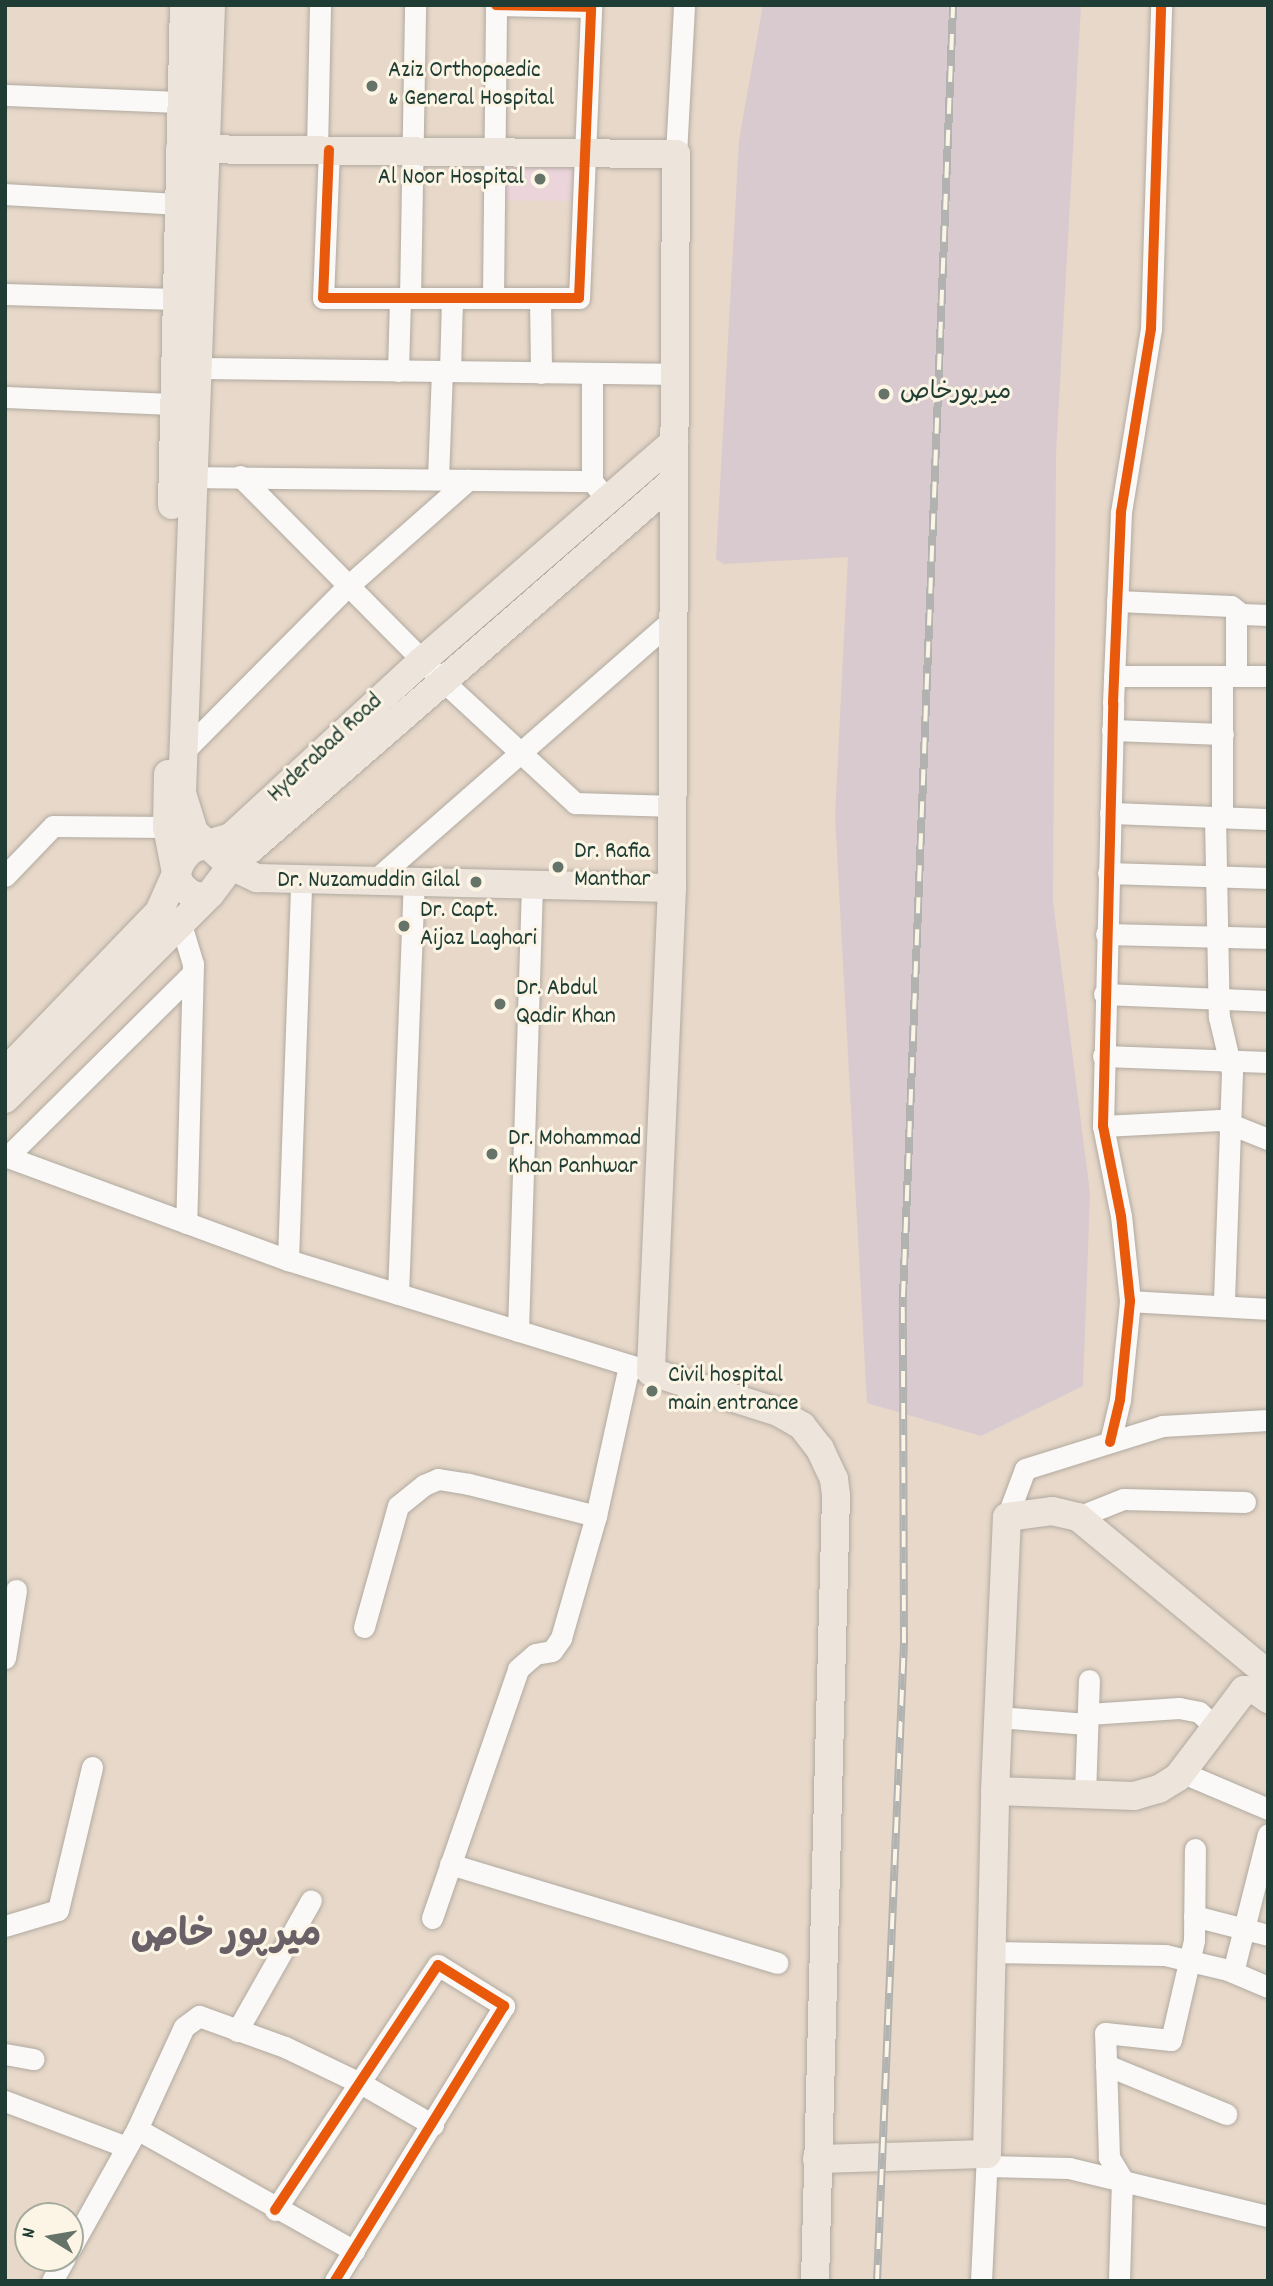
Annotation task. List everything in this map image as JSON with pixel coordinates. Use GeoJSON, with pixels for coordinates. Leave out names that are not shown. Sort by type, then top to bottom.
{"type":"FeatureCollection","features":[{"type":"Feature","properties":{"kind":"main road"},"geometry":{"type":"LineString","coordinates":[[184,5],[180,102],[192,149],[195,368],[182,793],[194,832],[231,866],[257,878],[414,881],[532,887],[672,888]]}},
{"type":"Feature","properties":{"kind":"main road"},"geometry":{"type":"LineString","coordinates":[[204,897],[187,890],[176,873],[167,827],[175,299],[179,204],[192,149],[211,5]]}},
{"type":"Feature","properties":{"kind":"main road"},"geometry":{"type":"LineString","coordinates":[[192,149],[676,154],[674,442],[671,483],[674,618],[672,888],[640,1369],[778,1412],[802,1426],[834,1479],[815,2281]]}},
{"type":"Feature","properties":{"kind":"main road","name":"Hyderabad Road"},"geometry":{"type":"LineString","coordinates":[[5,1072],[159,912],[176,873],[192,849],[231,837],[600,492],[674,442]]}},
{"type":"Feature","properties":{"kind":"main road","name":"Hyderabad Road"},"geometry":{"type":"LineString","coordinates":[[5,1099],[204,897],[231,866],[671,483]]}},
{"type":"Feature","properties":{"kind":"main road"},"geometry":{"type":"LineString","coordinates":[[817,2159],[987,2160],[995,1791],[1007,1517],[1052,1511],[1079,1517],[1268,1674]]}},
{"type":"Feature","properties":{"kind":"main road"},"geometry":{"type":"LineString","coordinates":[[995,1791],[1135,1796],[1159,1789],[1181,1772],[1244,1690],[1257,1691],[1268,1699]]}},
{"type":"Feature","properties":{"kind":"street"},"geometry":{"type":"LineString","coordinates":[[320,5],[324,298],[405,298],[453,298],[493,298],[579,298],[591,7],[496,5],[493,298]]}},
{"type":"Feature","properties":{"kind":"street"},"geometry":{"type":"LineString","coordinates":[[398,371],[405,298],[412,151],[415,5]]}},
{"type":"Feature","properties":{"kind":"street"},"geometry":{"type":"LineString","coordinates":[[676,154],[684,5]]}},
{"type":"Feature","properties":{"kind":"street"},"geometry":{"type":"LineString","coordinates":[[1111,1442],[1120,1400],[1130,1301],[1121,1216],[1103,1126],[1112,730],[1121,512],[1151,329],[1161,5]]}},
{"type":"Feature","properties":{"kind":"street"},"geometry":{"type":"LineString","coordinates":[[5,95],[180,102]]}},
{"type":"Feature","properties":{"kind":"street"},"geometry":{"type":"LineString","coordinates":[[5,194],[179,204]]}},
{"type":"Feature","properties":{"kind":"street"},"geometry":{"type":"LineString","coordinates":[[5,294],[175,299]]}},
{"type":"Feature","properties":{"kind":"street"},"geometry":{"type":"LineString","coordinates":[[438,479],[453,298]]}},
{"type":"Feature","properties":{"kind":"street"},"geometry":{"type":"LineString","coordinates":[[540,298],[541,373]]}},
{"type":"Feature","properties":{"kind":"street"},"geometry":{"type":"LineString","coordinates":[[195,368],[674,374]]}},
{"type":"Feature","properties":{"kind":"street"},"geometry":{"type":"LineString","coordinates":[[191,477],[468,480],[600,492],[592,373]]}},
{"type":"Feature","properties":{"kind":"street"},"geometry":{"type":"LineString","coordinates":[[5,397],[173,404]]}},
{"type":"Feature","properties":{"kind":"street"},"geometry":{"type":"LineString","coordinates":[[240,476],[443,681],[575,803],[674,806]]}},
{"type":"Feature","properties":{"kind":"street"},"geometry":{"type":"LineString","coordinates":[[183,752],[348,586],[468,480]]}},
{"type":"Feature","properties":{"kind":"street"},"geometry":{"type":"LineString","coordinates":[[1117,601],[1268,615]]}},
{"type":"Feature","properties":{"kind":"street"},"geometry":{"type":"LineString","coordinates":[[1224,1306],[1230,1124],[1229,1059],[1219,998],[1216,876],[1223,734],[1236,610]]}},
{"type":"Feature","properties":{"kind":"street"},"geometry":{"type":"LineString","coordinates":[[375,880],[674,618]]}},
{"type":"Feature","properties":{"kind":"street"},"geometry":{"type":"LineString","coordinates":[[1114,676],[1268,676]]}},
{"type":"Feature","properties":{"kind":"street"},"geometry":{"type":"LineString","coordinates":[[1112,730],[1223,734]]}},
{"type":"Feature","properties":{"kind":"street"},"geometry":{"type":"LineString","coordinates":[[1110,813],[1268,819]]}},
{"type":"Feature","properties":{"kind":"street"},"geometry":{"type":"LineString","coordinates":[[5,876],[53,826],[167,827]]}},
{"type":"Feature","properties":{"kind":"street"},"geometry":{"type":"LineString","coordinates":[[1108,873],[1268,878]]}},
{"type":"Feature","properties":{"kind":"street"},"geometry":{"type":"LineString","coordinates":[[288,1260],[302,879]]}},
{"type":"Feature","properties":{"kind":"street"},"geometry":{"type":"LineString","coordinates":[[398,1294],[414,881]]}},
{"type":"Feature","properties":{"kind":"street"},"geometry":{"type":"LineString","coordinates":[[518,1331],[532,887]]}},
{"type":"Feature","properties":{"kind":"street"},"geometry":{"type":"LineString","coordinates":[[180,921],[192,974],[186,1223]]}},
{"type":"Feature","properties":{"kind":"street"},"geometry":{"type":"LineString","coordinates":[[1106,934],[1268,938]]}},
{"type":"Feature","properties":{"kind":"street"},"geometry":{"type":"LineString","coordinates":[[192,974],[6,1157],[288,1260],[640,1369],[561,1638],[552,1651],[535,1654],[517,1669],[432,1918]]}},
{"type":"Feature","properties":{"kind":"street"},"geometry":{"type":"LineString","coordinates":[[1104,994],[1268,1001]]}},
{"type":"Feature","properties":{"kind":"street"},"geometry":{"type":"LineString","coordinates":[[1103,1056],[1268,1062]]}},
{"type":"Feature","properties":{"kind":"street"},"geometry":{"type":"LineString","coordinates":[[1103,1126],[1220,1120],[1268,1139]]}},
{"type":"Feature","properties":{"kind":"street"},"geometry":{"type":"LineString","coordinates":[[1130,1301],[1268,1309]]}},
{"type":"Feature","properties":{"kind":"street"},"geometry":{"type":"LineString","coordinates":[[1007,1517],[1025,1469],[1162,1426],[1268,1420]]}},
{"type":"Feature","properties":{"kind":"street"},"geometry":{"type":"LineString","coordinates":[[364,1627],[398,1506],[424,1485],[438,1479],[469,1483],[596,1516]]}},
{"type":"Feature","properties":{"kind":"street"},"geometry":{"type":"LineString","coordinates":[[1079,1517],[1123,1499],[1245,1502]]}},
{"type":"Feature","properties":{"kind":"street"},"geometry":{"type":"LineString","coordinates":[[5,1658],[16,1590]]}},
{"type":"Feature","properties":{"kind":"street"},"geometry":{"type":"LineString","coordinates":[[1085,1794],[1089,1680]]}},
{"type":"Feature","properties":{"kind":"street"},"geometry":{"type":"LineString","coordinates":[[998,1717],[1088,1719],[1179,1708],[1199,1712],[1214,1726]]}},
{"type":"Feature","properties":{"kind":"street"},"geometry":{"type":"LineString","coordinates":[[5,1926],[58,1910],[92,1767]]}},
{"type":"Feature","properties":{"kind":"street"},"geometry":{"type":"LineString","coordinates":[[1181,1772],[1268,1809]]}},
{"type":"Feature","properties":{"kind":"street"},"geometry":{"type":"LineString","coordinates":[[1233,1972],[1268,1834]]}},
{"type":"Feature","properties":{"kind":"street"},"geometry":{"type":"LineString","coordinates":[[1119,2280],[1122,2179],[1109,2157],[1105,2033],[1171,2040],[1189,1959],[1194,1916],[1195,1849]]}},
{"type":"Feature","properties":{"kind":"street"},"geometry":{"type":"LineString","coordinates":[[450,1864],[777,1964]]}},
{"type":"Feature","properties":{"kind":"street"},"geometry":{"type":"LineString","coordinates":[[237,2031],[311,1900]]}},
{"type":"Feature","properties":{"kind":"street"},"geometry":{"type":"LineString","coordinates":[[1194,1916],[1268,1935]]}},
{"type":"Feature","properties":{"kind":"street"},"geometry":{"type":"LineString","coordinates":[[991,1952],[1189,1959],[1233,1972],[1268,1987]]}},
{"type":"Feature","properties":{"kind":"street"},"geometry":{"type":"LineString","coordinates":[[275,2210],[362,2084],[438,1965],[504,2006],[335,2281]]}},
{"type":"Feature","properties":{"kind":"street"},"geometry":{"type":"LineString","coordinates":[[84,2224],[132,2138],[190,2020],[199,2016],[362,2084],[433,2125]]}},
{"type":"Feature","properties":{"kind":"street"},"geometry":{"type":"LineString","coordinates":[[5,2054],[34,2059]]}},
{"type":"Feature","properties":{"kind":"street"},"geometry":{"type":"LineString","coordinates":[[1106,2066],[1226,2114]]}},
{"type":"Feature","properties":{"kind":"street"},"geometry":{"type":"LineString","coordinates":[[5,2101],[132,2138],[354,2251]]}},
{"type":"Feature","properties":{"kind":"street"},"geometry":{"type":"LineString","coordinates":[[981,2281],[987,2160],[1069,2168],[1268,2216]]}},
{"type":"Feature","properties":{"kind":"shaded area"},"geometry":{"type":"Polygon","coordinates":[[[763,5],[1081,5],[1056,454],[1053,901],[1090,1193],[1083,1386],[981,1436],[867,1403],[835,816],[848,557],[724,564],[716,559],[739,140],[763,5]]]}},
{"type":"Feature","properties":{"kind":"shaded area","name":"Al Noor Hospital"},"geometry":{"type":"Polygon","coordinates":[[[501,157],[580,158],[579,201],[500,200],[501,157]]]}},
{"type":"Feature","properties":{"kind":"railway"},"geometry":{"type":"LineString","coordinates":[[877,2281],[904,1643],[903,1297],[953,5]]}},
{"type":"Feature","properties":{"kind":"cycle path"},"geometry":{"type":"LineString","coordinates":[[329,150],[323,298],[579,298],[591,7],[496,5]]}},
{"type":"Feature","properties":{"kind":"cycle path"},"geometry":{"type":"LineString","coordinates":[[1110,1442],[1120,1400],[1130,1301],[1121,1216],[1103,1126],[1113,703],[1121,512],[1151,329],[1161,5]]}},
{"type":"Feature","properties":{"kind":"cycle path"},"geometry":{"type":"LineString","coordinates":[[275,2210],[438,1965],[504,2006],[335,2281]]}},
{"type":"Feature","properties":{"kind":"place","name":"Aziz Orthopaedic & General Hospital"},"geometry":{"type":"Point","coordinates":[372,86]}},
{"type":"Feature","properties":{"kind":"place","name":"Al Noor Hospital"},"geometry":{"type":"Point","coordinates":[540,179]}},
{"type":"Feature","properties":{"kind":"place","name":"ميرپورخاص"},"geometry":{"type":"Point","coordinates":[884,394]}},
{"type":"Feature","properties":{"kind":"place","name":"Dr. Rafia Manthar"},"geometry":{"type":"Point","coordinates":[558,867]}},
{"type":"Feature","properties":{"kind":"place","name":"Dr. Nuzamuddin Gilal"},"geometry":{"type":"Point","coordinates":[476,882]}},
{"type":"Feature","properties":{"kind":"place","name":"Dr. Capt. Aijaz Laghari"},"geometry":{"type":"Point","coordinates":[404,926]}},
{"type":"Feature","properties":{"kind":"place","name":"Dr. Abdul Qadir Khan"},"geometry":{"type":"Point","coordinates":[500,1004]}},
{"type":"Feature","properties":{"kind":"place","name":"Dr. Mohammad Khan Panhwar"},"geometry":{"type":"Point","coordinates":[492,1154]}},
{"type":"Feature","properties":{"kind":"place","name":"Civil hospital main entrance"},"geometry":{"type":"Point","coordinates":[652,1391]}},
{"type":"Feature","properties":{"kind":"district","name":"میرپور خاص"},"geometry":{"type":"Point","coordinates":[226,1938]}}]}
